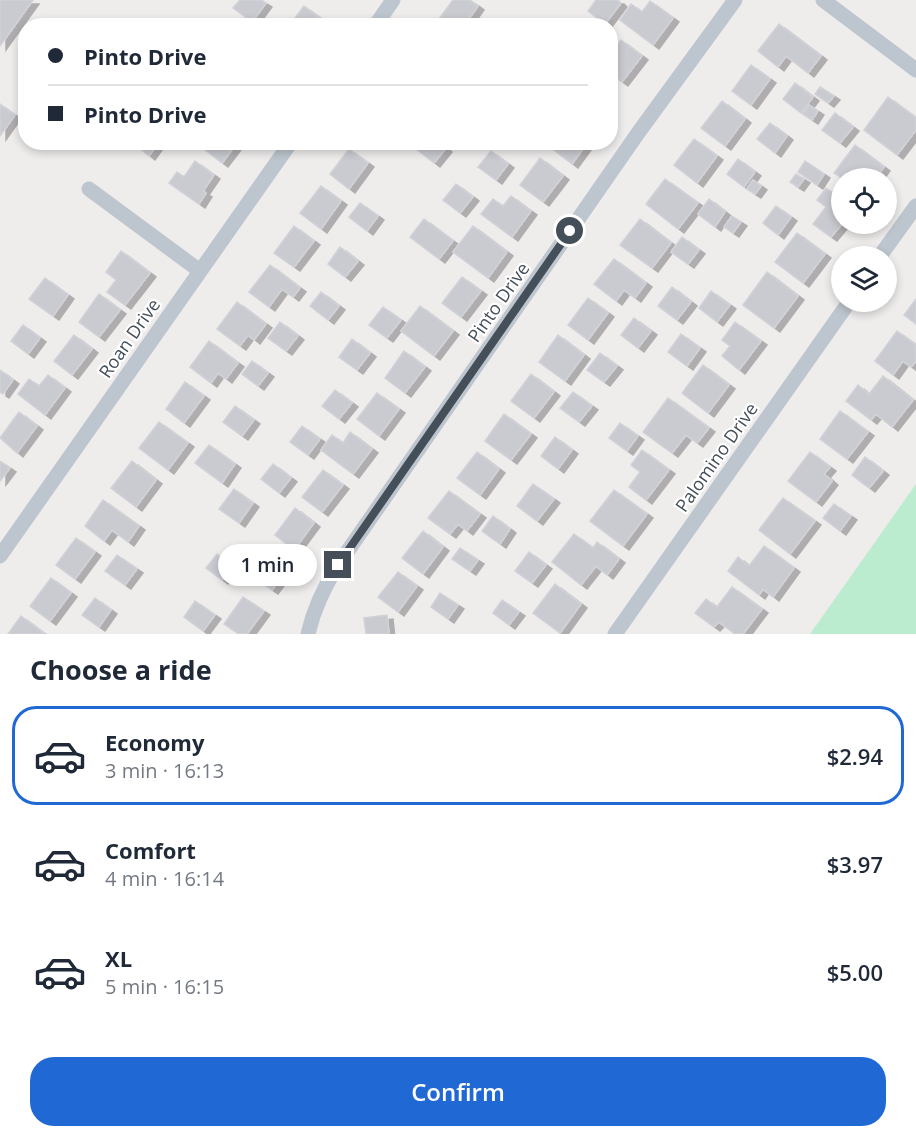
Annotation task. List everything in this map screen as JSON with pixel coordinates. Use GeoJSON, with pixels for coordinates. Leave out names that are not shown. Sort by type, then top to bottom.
{"type":"FeatureCollection","features":[{"type":"Feature","properties":{"kind":"street"},"geometry":{"type":"LineString","coordinates":[[381,18],[393,0]]}},
{"type":"Feature","properties":{"kind":"street","name":"Pinto Drive"},"geometry":{"type":"LineString","coordinates":[[308,634],[322,590],[338,565],[631,143],[735,0]]}},
{"type":"Feature","properties":{"kind":"street"},"geometry":{"type":"LineString","coordinates":[[823,0],[916,70]]}},
{"type":"Feature","properties":{"kind":"street","name":"Roan Drive"},"geometry":{"type":"LineString","coordinates":[[0,556],[285,150]]}},
{"type":"Feature","properties":{"kind":"street"},"geometry":{"type":"LineString","coordinates":[[90,189],[200,271]]}},
{"type":"Feature","properties":{"kind":"street"},"geometry":{"type":"LineString","coordinates":[[887,246],[916,206]]}},
{"type":"Feature","properties":{"kind":"street","name":"Palomino Drive"},"geometry":{"type":"LineString","coordinates":[[615,634],[842,312]]}},
{"type":"Feature","properties":{"kind":"green space"},"geometry":{"type":"Polygon","coordinates":[[[916,484],[916,634],[810,634],[916,484]]]}},
{"type":"Feature","properties":{"kind":"building"},"geometry":{"type":"Polygon","coordinates":[[[0,0],[33,0],[18,18],[0,46],[0,0]]]}},
{"type":"Feature","properties":{"kind":"building"},"geometry":{"type":"Polygon","coordinates":[[[240,0],[261,0],[266,3],[255,18],[247,18],[233,8],[240,0]]]}},
{"type":"Feature","properties":{"kind":"building"},"geometry":{"type":"Polygon","coordinates":[[[453,0],[470,0],[478,6],[470,18],[440,18],[453,0]]]}},
{"type":"Feature","properties":{"kind":"building"},"geometry":{"type":"Polygon","coordinates":[[[596,0],[618,0],[621,3],[610,18],[597,18],[588,11],[596,0]]]}},
{"type":"Feature","properties":{"kind":"building"},"geometry":{"type":"Polygon","coordinates":[[[650,1],[673,18],[653,45],[620,20],[631,4],[642,12],[650,1]]]}},
{"type":"Feature","properties":{"kind":"building"},"geometry":{"type":"Polygon","coordinates":[[[304,6],[320,18],[295,18],[304,6]]]}},
{"type":"Feature","properties":{"kind":"building"},"geometry":{"type":"Polygon","coordinates":[[[779,24],[821,56],[808,73],[786,56],[778,67],[758,51],[779,24]]]}},
{"type":"Feature","properties":{"kind":"building"},"geometry":{"type":"Polygon","coordinates":[[[621,40],[642,56],[622,82],[618,79],[618,44],[621,40]]]}},
{"type":"Feature","properties":{"kind":"building"},"geometry":{"type":"Polygon","coordinates":[[[751,65],[770,79],[751,105],[732,91],[751,65]]]}},
{"type":"Feature","properties":{"kind":"building"},"geometry":{"type":"Polygon","coordinates":[[[795,83],[813,97],[801,113],[783,99],[795,83]]]}},
{"type":"Feature","properties":{"kind":"building"},"geometry":{"type":"Polygon","coordinates":[[[820,87],[834,96],[828,103],[815,94],[820,87]]]}},
{"type":"Feature","properties":{"kind":"building"},"geometry":{"type":"Polygon","coordinates":[[[888,97],[916,118],[916,130],[897,155],[864,130],[888,97]]]}},
{"type":"Feature","properties":{"kind":"building"},"geometry":{"type":"Polygon","coordinates":[[[722,101],[745,119],[725,146],[701,128],[722,101]]]}},
{"type":"Feature","properties":{"kind":"building"},"geometry":{"type":"Polygon","coordinates":[[[0,104],[15,115],[0,136],[0,104]]]}},
{"type":"Feature","properties":{"kind":"building"},"geometry":{"type":"Polygon","coordinates":[[[809,105],[818,111],[812,120],[803,114],[809,105]]]}},
{"type":"Feature","properties":{"kind":"building"},"geometry":{"type":"Polygon","coordinates":[[[835,113],[853,127],[840,143],[822,130],[835,113]]]}},
{"type":"Feature","properties":{"kind":"building"},"geometry":{"type":"Polygon","coordinates":[[[770,123],[787,136],[775,153],[757,139],[770,123]]]}},
{"type":"Feature","properties":{"kind":"building"},"geometry":{"type":"Polygon","coordinates":[[[694,139],[717,156],[697,183],[674,165],[694,139]]]}},
{"type":"Feature","properties":{"kind":"building"},"geometry":{"type":"Polygon","coordinates":[[[855,145],[884,167],[883,168],[838,168],[855,145]]]}},
{"type":"Feature","properties":{"kind":"building"},"geometry":{"type":"Polygon","coordinates":[[[142,150],[153,150],[149,156],[142,150]]]}},
{"type":"Feature","properties":{"kind":"building"},"geometry":{"type":"Polygon","coordinates":[[[205,150],[232,150],[222,163],[205,150]]]}},
{"type":"Feature","properties":{"kind":"building"},"geometry":{"type":"Polygon","coordinates":[[[348,150],[368,163],[349,189],[330,174],[348,150]]]}},
{"type":"Feature","properties":{"kind":"building"},"geometry":{"type":"Polygon","coordinates":[[[417,150],[444,150],[434,163],[417,150]]]}},
{"type":"Feature","properties":{"kind":"building"},"geometry":{"type":"Polygon","coordinates":[[[554,150],[582,150],[572,164],[554,150]]]}},
{"type":"Feature","properties":{"kind":"building"},"geometry":{"type":"Polygon","coordinates":[[[491,151],[508,164],[496,180],[478,167],[491,151]]]}},
{"type":"Feature","properties":{"kind":"building"},"geometry":{"type":"Polygon","coordinates":[[[540,158],[563,176],[543,202],[520,185],[540,158]]]}},
{"type":"Feature","properties":{"kind":"building"},"geometry":{"type":"Polygon","coordinates":[[[738,159],[755,172],[744,187],[727,174],[738,159]]]}},
{"type":"Feature","properties":{"kind":"building"},"geometry":{"type":"Polygon","coordinates":[[[195,161],[214,175],[203,191],[206,193],[199,204],[169,183],[177,172],[184,177],[195,161]]]}},
{"type":"Feature","properties":{"kind":"building"},"geometry":{"type":"Polygon","coordinates":[[[805,161],[824,174],[817,185],[798,172],[805,161]]]}},
{"type":"Feature","properties":{"kind":"building"},"geometry":{"type":"Polygon","coordinates":[[[796,174],[804,179],[798,187],[790,182],[796,174]]]}},
{"type":"Feature","properties":{"kind":"building"},"geometry":{"type":"Polygon","coordinates":[[[665,179],[698,203],[678,229],[646,204],[665,179]]]}},
{"type":"Feature","properties":{"kind":"building"},"geometry":{"type":"Polygon","coordinates":[[[753,180],[761,186],[755,194],[747,189],[753,180]]]}},
{"type":"Feature","properties":{"kind":"building"},"geometry":{"type":"Polygon","coordinates":[[[456,184],[473,197],[460,213],[443,200],[456,184]]]}},
{"type":"Feature","properties":{"kind":"building"},"geometry":{"type":"Polygon","coordinates":[[[321,186],[341,201],[321,229],[300,213],[321,186]]]}},
{"type":"Feature","properties":{"kind":"building"},"geometry":{"type":"Polygon","coordinates":[[[826,188],[831,191],[831,234],[834,234],[831,237],[813,224],[826,207],[817,200],[826,188]]]}},
{"type":"Feature","properties":{"kind":"building"},"geometry":{"type":"Polygon","coordinates":[[[511,196],[531,211],[512,237],[481,214],[493,199],[503,206],[511,196]]]}},
{"type":"Feature","properties":{"kind":"building"},"geometry":{"type":"Polygon","coordinates":[[[709,199],[725,212],[715,227],[698,214],[709,199]]]}},
{"type":"Feature","properties":{"kind":"building"},"geometry":{"type":"Polygon","coordinates":[[[360,203],[378,216],[367,231],[349,217],[360,203]]]}},
{"type":"Feature","properties":{"kind":"building"},"geometry":{"type":"Polygon","coordinates":[[[776,206],[791,217],[778,235],[763,223],[776,206]]]}},
{"type":"Feature","properties":{"kind":"building"},"geometry":{"type":"Polygon","coordinates":[[[732,216],[741,222],[733,233],[724,227],[732,216]]]}},
{"type":"Feature","properties":{"kind":"building"},"geometry":{"type":"Polygon","coordinates":[[[424,219],[453,241],[439,259],[410,237],[424,219]]]}},
{"type":"Feature","properties":{"kind":"building"},"geometry":{"type":"Polygon","coordinates":[[[640,219],[671,243],[652,268],[620,245],[640,219]]]}},
{"type":"Feature","properties":{"kind":"building"},"geometry":{"type":"Polygon","coordinates":[[[294,226],[314,241],[294,267],[274,253],[294,226]]]}},
{"type":"Feature","properties":{"kind":"building"},"geometry":{"type":"Polygon","coordinates":[[[473,226],[507,252],[488,278],[453,252],[473,226]]]}},
{"type":"Feature","properties":{"kind":"building"},"geometry":{"type":"Polygon","coordinates":[[[797,233],[825,254],[803,283],[775,262],[797,233]]]}},
{"type":"Feature","properties":{"kind":"building"},"geometry":{"type":"Polygon","coordinates":[[[682,237],[699,250],[688,264],[671,252],[682,237]]]}},
{"type":"Feature","properties":{"kind":"building"},"geometry":{"type":"Polygon","coordinates":[[[340,247],[358,261],[345,277],[328,264],[340,247]]]}},
{"type":"Feature","properties":{"kind":"building"},"geometry":{"type":"Polygon","coordinates":[[[121,251],[150,273],[125,305],[107,292],[116,280],[106,272],[121,251]]]}},
{"type":"Feature","properties":{"kind":"building"},"geometry":{"type":"Polygon","coordinates":[[[614,259],[646,283],[635,298],[624,290],[616,301],[594,284],[614,259]]]}},
{"type":"Feature","properties":{"kind":"building"},"geometry":{"type":"Polygon","coordinates":[[[270,265],[300,288],[293,297],[282,289],[269,307],[249,292],[270,265]]]}},
{"type":"Feature","properties":{"kind":"building"},"geometry":{"type":"Polygon","coordinates":[[[767,272],[798,296],[774,328],[743,305],[767,272]]]}},
{"type":"Feature","properties":{"kind":"building"},"geometry":{"type":"Polygon","coordinates":[[[462,277],[481,291],[461,317],[442,303],[462,277]]]}},
{"type":"Feature","properties":{"kind":"building"},"geometry":{"type":"Polygon","coordinates":[[[45,278],[68,295],[53,316],[29,299],[45,278]]]}},
{"type":"Feature","properties":{"kind":"building"},"geometry":{"type":"Polygon","coordinates":[[[672,287],[691,302],[677,320],[658,306],[672,287]]]}},
{"type":"Feature","properties":{"kind":"building"},"geometry":{"type":"Polygon","coordinates":[[[711,291],[730,305],[717,322],[699,308],[711,291]]]}},
{"type":"Feature","properties":{"kind":"building"},"geometry":{"type":"Polygon","coordinates":[[[321,292],[339,306],[328,320],[310,306],[321,292]]]}},
{"type":"Feature","properties":{"kind":"building"},"geometry":{"type":"Polygon","coordinates":[[[99,294],[120,310],[99,337],[79,322],[99,294]]]}},
{"type":"Feature","properties":{"kind":"building"},"geometry":{"type":"Polygon","coordinates":[[[588,298],[608,313],[588,340],[568,325],[588,298]]]}},
{"type":"Feature","properties":{"kind":"building"},"geometry":{"type":"Polygon","coordinates":[[[916,299],[916,324],[904,315],[916,299]]]}},
{"type":"Feature","properties":{"kind":"building"},"geometry":{"type":"Polygon","coordinates":[[[237,302],[266,324],[254,340],[248,335],[240,346],[217,329],[237,302]]]}},
{"type":"Feature","properties":{"kind":"building"},"geometry":{"type":"Polygon","coordinates":[[[420,306],[453,331],[434,356],[401,331],[420,306]]]}},
{"type":"Feature","properties":{"kind":"building"},"geometry":{"type":"Polygon","coordinates":[[[383,307],[401,320],[387,338],[369,325],[383,307]]]}},
{"type":"Feature","properties":{"kind":"building"},"geometry":{"type":"Polygon","coordinates":[[[634,318],[651,331],[638,348],[621,335],[634,318]]]}},
{"type":"Feature","properties":{"kind":"building"},"geometry":{"type":"Polygon","coordinates":[[[280,322],[298,336],[286,351],[268,338],[280,322]]]}},
{"type":"Feature","properties":{"kind":"building"},"geometry":{"type":"Polygon","coordinates":[[[735,322],[761,341],[739,370],[722,356],[730,346],[722,340],[735,322]]]}},
{"type":"Feature","properties":{"kind":"building"},"geometry":{"type":"Polygon","coordinates":[[[23,325],[40,338],[28,354],[11,341],[23,325]]]}},
{"type":"Feature","properties":{"kind":"building"},"geometry":{"type":"Polygon","coordinates":[[[897,331],[916,345],[916,361],[911,367],[903,361],[893,375],[875,361],[897,331]]]}},
{"type":"Feature","properties":{"kind":"building"},"geometry":{"type":"Polygon","coordinates":[[[681,334],[700,348],[687,366],[668,352],[681,334]]]}},
{"type":"Feature","properties":{"kind":"building"},"geometry":{"type":"Polygon","coordinates":[[[74,335],[92,349],[72,375],[54,361],[74,335]]]}},
{"type":"Feature","properties":{"kind":"building"},"geometry":{"type":"Polygon","coordinates":[[[558,335],[584,355],[565,381],[539,362],[558,335]]]}},
{"type":"Feature","properties":{"kind":"building"},"geometry":{"type":"Polygon","coordinates":[[[352,339],[370,353],[357,370],[339,357],[352,339]]]}},
{"type":"Feature","properties":{"kind":"building"},"geometry":{"type":"Polygon","coordinates":[[[209,341],[238,363],[226,379],[218,373],[211,383],[190,367],[209,341]]]}},
{"type":"Feature","properties":{"kind":"building"},"geometry":{"type":"Polygon","coordinates":[[[404,351],[425,367],[405,393],[385,378],[404,351]]]}},
{"type":"Feature","properties":{"kind":"building"},"geometry":{"type":"Polygon","coordinates":[[[600,353],[617,366],[604,382],[587,370],[600,353]]]}},
{"type":"Feature","properties":{"kind":"building"},"geometry":{"type":"Polygon","coordinates":[[[252,361],[268,373],[258,386],[242,374],[252,361]]]}},
{"type":"Feature","properties":{"kind":"building"},"geometry":{"type":"Polygon","coordinates":[[[703,365],[729,385],[708,413],[682,393],[703,365]]]}},
{"type":"Feature","properties":{"kind":"building"},"geometry":{"type":"Polygon","coordinates":[[[0,370],[13,380],[3,394],[0,392],[0,370]]]}},
{"type":"Feature","properties":{"kind":"building"},"geometry":{"type":"Polygon","coordinates":[[[531,374],[554,392],[534,418],[511,401],[531,374]]]}},
{"type":"Feature","properties":{"kind":"building"},"geometry":{"type":"Polygon","coordinates":[[[48,375],[65,388],[45,415],[18,394],[29,379],[39,386],[48,375]]]}},
{"type":"Feature","properties":{"kind":"building"},"geometry":{"type":"Polygon","coordinates":[[[883,376],[913,400],[892,427],[876,414],[871,420],[846,401],[858,385],[869,394],[883,376]]]}},
{"type":"Feature","properties":{"kind":"building"},"geometry":{"type":"Polygon","coordinates":[[[185,382],[204,396],[184,423],[166,409],[185,382]]]}},
{"type":"Feature","properties":{"kind":"building"},"geometry":{"type":"Polygon","coordinates":[[[335,390],[352,403],[339,419],[322,406],[335,390]]]}},
{"type":"Feature","properties":{"kind":"building"},"geometry":{"type":"Polygon","coordinates":[[[573,392],[592,406],[579,422],[560,408],[573,392]]]}},
{"type":"Feature","properties":{"kind":"building"},"geometry":{"type":"Polygon","coordinates":[[[377,393],[399,409],[379,436],[357,419],[377,393]]]}},
{"type":"Feature","properties":{"kind":"building"},"geometry":{"type":"Polygon","coordinates":[[[668,398],[709,428],[697,443],[686,435],[672,453],[643,432],[668,398]]]}},
{"type":"Feature","properties":{"kind":"building"},"geometry":{"type":"Polygon","coordinates":[[[235,406],[254,420],[242,436],[223,422],[235,406]]]}},
{"type":"Feature","properties":{"kind":"building"},"geometry":{"type":"Polygon","coordinates":[[[840,411],[868,432],[847,459],[820,439],[840,411]]]}},
{"type":"Feature","properties":{"kind":"building"},"geometry":{"type":"Polygon","coordinates":[[[19,412],[37,426],[17,453],[0,438],[19,412]]]}},
{"type":"Feature","properties":{"kind":"building"},"geometry":{"type":"Polygon","coordinates":[[[504,414],[531,434],[511,460],[485,441],[504,414]]]}},
{"type":"Feature","properties":{"kind":"building"},"geometry":{"type":"Polygon","coordinates":[[[159,422],[188,443],[168,470],[139,448],[159,422]]]}},
{"type":"Feature","properties":{"kind":"building"},"geometry":{"type":"Polygon","coordinates":[[[620,423],[638,436],[627,451],[609,438],[620,423]]]}},
{"type":"Feature","properties":{"kind":"building"},"geometry":{"type":"Polygon","coordinates":[[[302,426],[320,439],[308,455],[290,442],[302,426]]]}},
{"type":"Feature","properties":{"kind":"building"},"geometry":{"type":"Polygon","coordinates":[[[350,432],[372,449],[353,474],[321,450],[332,435],[343,443],[350,432]]]}},
{"type":"Feature","properties":{"kind":"building"},"geometry":{"type":"Polygon","coordinates":[[[555,437],[572,450],[558,469],[541,456],[555,437]]]}},
{"type":"Feature","properties":{"kind":"building"},"geometry":{"type":"Polygon","coordinates":[[[209,445],[235,464],[222,483],[195,463],[209,445]]]}},
{"type":"Feature","properties":{"kind":"building"},"geometry":{"type":"Polygon","coordinates":[[[642,450],[669,470],[646,500],[629,487],[640,472],[631,465],[642,450]]]}},
{"type":"Feature","properties":{"kind":"building"},"geometry":{"type":"Polygon","coordinates":[[[477,452],[499,469],[480,495],[457,478],[477,452]]]}},
{"type":"Feature","properties":{"kind":"building"},"geometry":{"type":"Polygon","coordinates":[[[810,452],[830,467],[824,474],[832,481],[816,502],[788,481],[810,452]]]}},
{"type":"Feature","properties":{"kind":"building"},"geometry":{"type":"Polygon","coordinates":[[[865,457],[883,471],[869,488],[852,475],[865,457]]]}},
{"type":"Feature","properties":{"kind":"building"},"geometry":{"type":"Polygon","coordinates":[[[0,461],[10,468],[0,481],[0,461]]]}},
{"type":"Feature","properties":{"kind":"building"},"geometry":{"type":"Polygon","coordinates":[[[132,461],[156,480],[136,507],[111,488],[132,461]]]}},
{"type":"Feature","properties":{"kind":"building"},"geometry":{"type":"Polygon","coordinates":[[[273,464],[291,478],[279,493],[261,479],[273,464]]]}},
{"type":"Feature","properties":{"kind":"building"},"geometry":{"type":"Polygon","coordinates":[[[323,470],[343,485],[322,512],[302,497],[323,470]]]}},
{"type":"Feature","properties":{"kind":"building"},"geometry":{"type":"Polygon","coordinates":[[[533,484],[554,499],[537,521],[517,506],[533,484]]]}},
{"type":"Feature","properties":{"kind":"building"},"geometry":{"type":"Polygon","coordinates":[[[234,489],[253,503],[239,523],[219,509],[234,489]]]}},
{"type":"Feature","properties":{"kind":"building"},"geometry":{"type":"Polygon","coordinates":[[[614,490],[647,514],[623,546],[590,521],[614,490]]]}},
{"type":"Feature","properties":{"kind":"building"},"geometry":{"type":"Polygon","coordinates":[[[449,491],[480,514],[467,531],[458,524],[450,534],[428,518],[449,491]]]}},
{"type":"Feature","properties":{"kind":"building"},"geometry":{"type":"Polygon","coordinates":[[[783,498],[815,521],[790,554],[759,530],[783,498]]]}},
{"type":"Feature","properties":{"kind":"building"},"geometry":{"type":"Polygon","coordinates":[[[103,500],[139,526],[128,542],[112,530],[104,541],[85,526],[103,500]]]}},
{"type":"Feature","properties":{"kind":"building"},"geometry":{"type":"Polygon","coordinates":[[[834,504],[851,516],[840,531],[823,518],[834,504]]]}},
{"type":"Feature","properties":{"kind":"building"},"geometry":{"type":"Polygon","coordinates":[[[295,508],[314,523],[294,550],[275,535],[295,508]]]}},
{"type":"Feature","properties":{"kind":"building"},"geometry":{"type":"Polygon","coordinates":[[[493,516],[510,529],[500,544],[482,531],[493,516]]]}},
{"type":"Feature","properties":{"kind":"building"},"geometry":{"type":"Polygon","coordinates":[[[423,531],[443,547],[423,574],[402,558],[423,531]]]}},
{"type":"Feature","properties":{"kind":"building"},"geometry":{"type":"Polygon","coordinates":[[[574,534],[593,548],[597,542],[619,559],[607,575],[596,566],[581,585],[552,562],[574,534]]]}},
{"type":"Feature","properties":{"kind":"building"},"geometry":{"type":"Polygon","coordinates":[[[76,538],[95,552],[75,579],[56,565],[76,538]]]}},
{"type":"Feature","properties":{"kind":"building"},"geometry":{"type":"Polygon","coordinates":[[[764,546],[794,568],[773,597],[763,589],[759,595],[728,571],[738,557],[749,566],[764,546]]]}},
{"type":"Feature","properties":{"kind":"building"},"geometry":{"type":"Polygon","coordinates":[[[268,548],[291,565],[272,590],[249,574],[268,548]]]}},
{"type":"Feature","properties":{"kind":"building"},"geometry":{"type":"Polygon","coordinates":[[[460,548],[478,560],[470,571],[452,559],[460,548]]]}},
{"type":"Feature","properties":{"kind":"building"},"geometry":{"type":"Polygon","coordinates":[[[529,552],[546,565],[532,583],[515,571],[529,552]]]}},
{"type":"Feature","properties":{"kind":"building"},"geometry":{"type":"Polygon","coordinates":[[[217,554],[232,566],[222,580],[206,568],[217,554]]]}},
{"type":"Feature","properties":{"kind":"building"},"geometry":{"type":"Polygon","coordinates":[[[117,555],[137,569],[125,585],[105,571],[117,555]]]}},
{"type":"Feature","properties":{"kind":"building"},"geometry":{"type":"Polygon","coordinates":[[[398,572],[417,586],[398,612],[378,597],[398,572]]]}},
{"type":"Feature","properties":{"kind":"building"},"geometry":{"type":"Polygon","coordinates":[[[51,578],[71,593],[50,621],[30,606],[51,578]]]}},
{"type":"Feature","properties":{"kind":"building"},"geometry":{"type":"Polygon","coordinates":[[[555,584],[581,604],[560,633],[533,613],[555,584]]]}},
{"type":"Feature","properties":{"kind":"building"},"geometry":{"type":"Polygon","coordinates":[[[732,587],[762,609],[743,634],[735,634],[719,622],[714,627],[695,613],[706,599],[717,607],[732,587]]]}},
{"type":"Feature","properties":{"kind":"building"},"geometry":{"type":"Polygon","coordinates":[[[440,593],[458,605],[448,619],[431,607],[440,593]]]}},
{"type":"Feature","properties":{"kind":"building"},"geometry":{"type":"Polygon","coordinates":[[[243,597],[264,611],[247,634],[239,634],[224,624],[243,597]]]}},
{"type":"Feature","properties":{"kind":"building"},"geometry":{"type":"Polygon","coordinates":[[[95,598],[111,610],[99,627],[82,615],[95,598]]]}},
{"type":"Feature","properties":{"kind":"building"},"geometry":{"type":"Polygon","coordinates":[[[502,600],[519,612],[509,625],[493,613],[502,600]]]}},
{"type":"Feature","properties":{"kind":"building"},"geometry":{"type":"Polygon","coordinates":[[[195,601],[215,615],[203,631],[184,617],[195,601]]]}},
{"type":"Feature","properties":{"kind":"building"},"geometry":{"type":"Polygon","coordinates":[[[387,615],[389,634],[366,634],[364,618],[387,615]]]}},
{"type":"Feature","properties":{"kind":"building"},"geometry":{"type":"Polygon","coordinates":[[[21,616],[45,634],[8,634],[21,616]]]}},
{"type":"Feature","properties":{"kind":"route"},"geometry":{"type":"LineString","coordinates":[[338,565],[570,231]]}}]}
